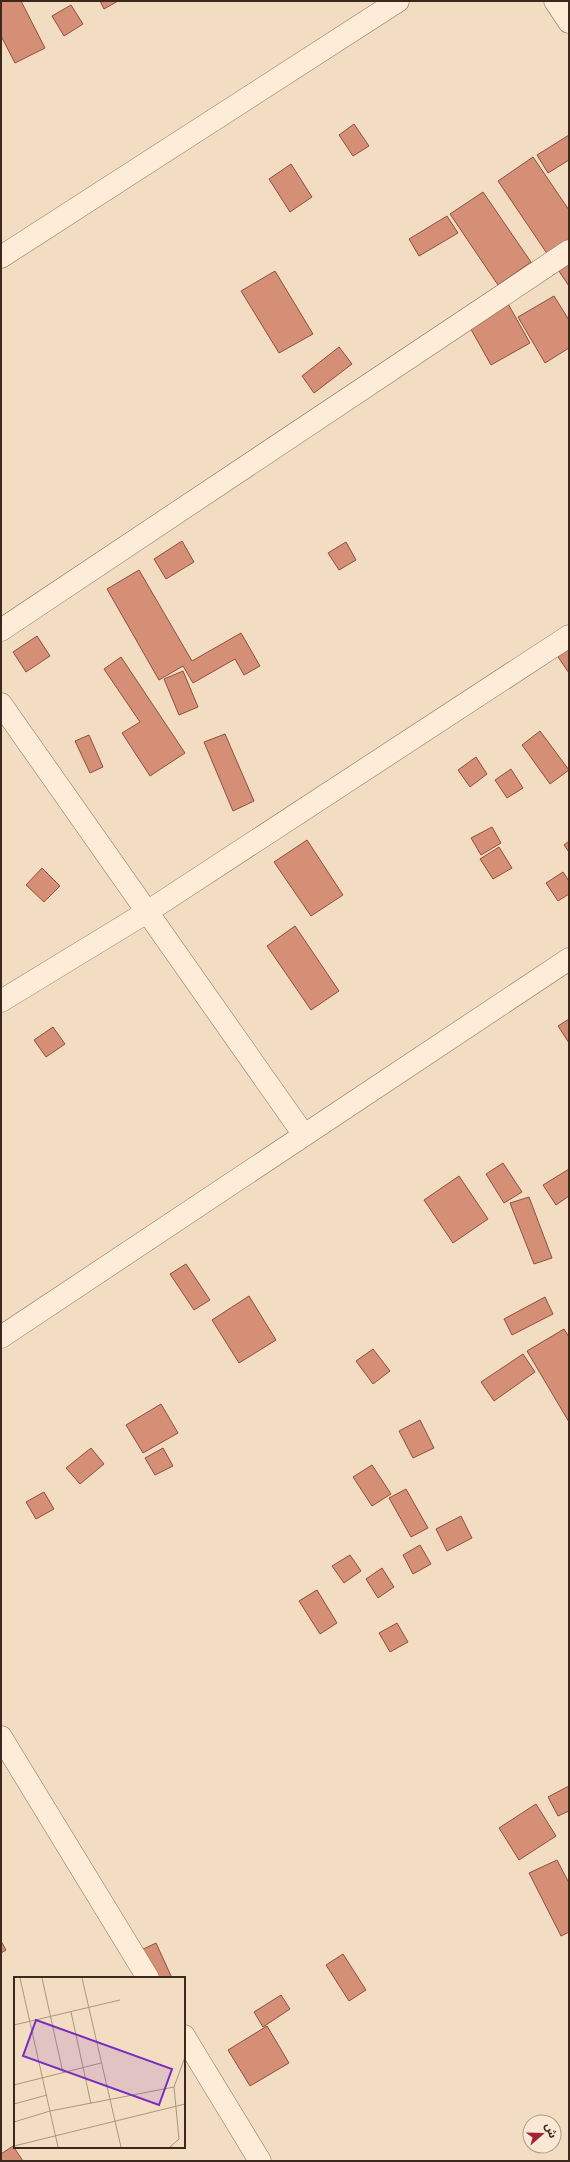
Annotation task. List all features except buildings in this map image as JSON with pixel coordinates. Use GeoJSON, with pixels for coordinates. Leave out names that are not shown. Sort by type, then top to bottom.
{"type":"FeatureCollection","features":[{"type":"Feature","properties":{"kind":"street"},"geometry":{"type":"LineString","coordinates":[[1,257],[398,1]]}},
{"type":"Feature","properties":{"kind":"street"},"geometry":{"type":"LineString","coordinates":[[555,1],[569,22]]}},
{"type":"Feature","properties":{"kind":"street"},"geometry":{"type":"LineString","coordinates":[[1,630],[569,250]]}},
{"type":"Feature","properties":{"kind":"street"},"geometry":{"type":"LineString","coordinates":[[1,1001],[147,912],[569,636]]}},
{"type":"Feature","properties":{"kind":"street"},"geometry":{"type":"LineString","coordinates":[[1,704],[304,1135]]}},
{"type":"Feature","properties":{"kind":"street"},"geometry":{"type":"LineString","coordinates":[[1,1337],[569,959]]}},
{"type":"Feature","properties":{"kind":"street"},"geometry":{"type":"LineString","coordinates":[[1,1737],[147,1977]]}},
{"type":"Feature","properties":{"kind":"street"},"geometry":{"type":"LineString","coordinates":[[185,2038],[260,2161]]}}]}
